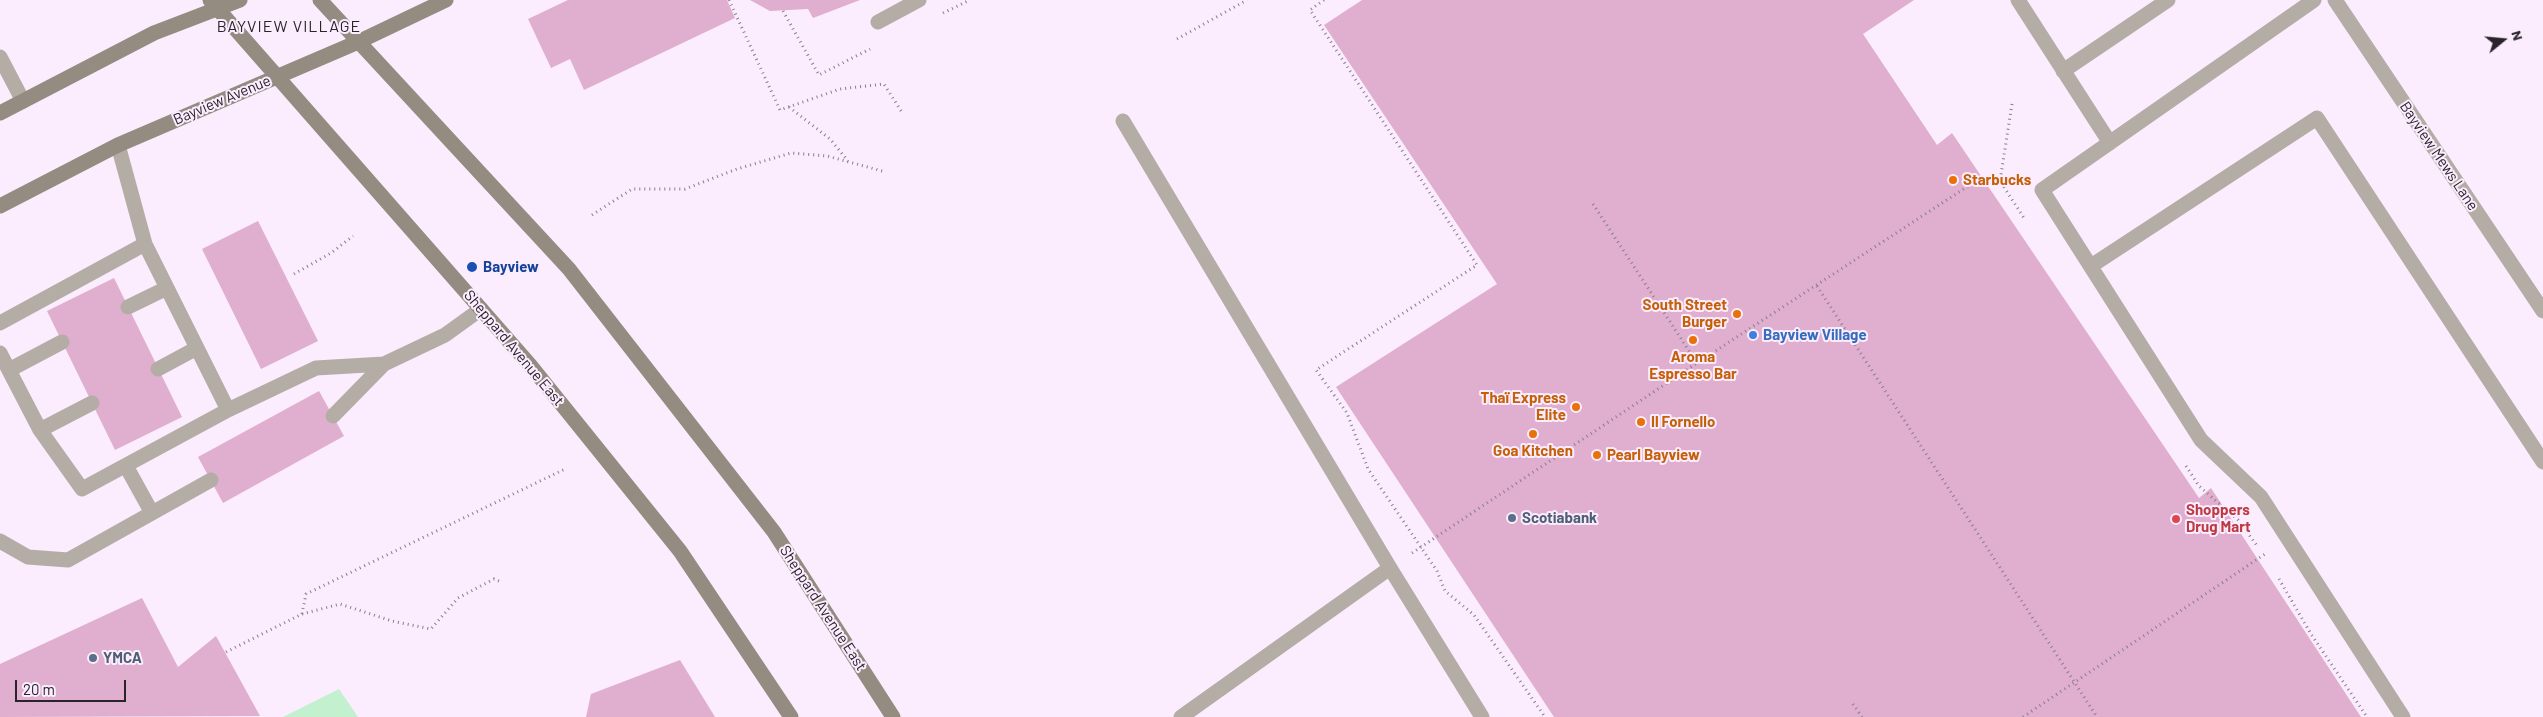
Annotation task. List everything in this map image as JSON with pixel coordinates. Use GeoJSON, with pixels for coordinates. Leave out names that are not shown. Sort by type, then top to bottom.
{"type":"FeatureCollection","features":[{"type":"Feature","properties":{"kind":"main road"},"geometry":{"type":"LineString","coordinates":[[0,113],[214,4],[240,0]]}},
{"type":"Feature","properties":{"kind":"main road","name":"Sheppard Avenue East"},"geometry":{"type":"LineString","coordinates":[[320,0],[569,269],[774,532],[893,717]]}},
{"type":"Feature","properties":{"kind":"main road","name":"Bayview Avenue"},"geometry":{"type":"LineString","coordinates":[[0,206],[118,145],[358,42],[446,0]]}},
{"type":"Feature","properties":{"kind":"main road","name":"Sheppard Avenue East"},"geometry":{"type":"LineString","coordinates":[[214,4],[530,365],[680,551],[792,717]]}},
{"type":"Feature","properties":{"kind":"street"},"geometry":{"type":"LineString","coordinates":[[878,22],[919,0]]}},
{"type":"Feature","properties":{"kind":"street"},"geometry":{"type":"LineString","coordinates":[[2018,0],[2110,143]]}},
{"type":"Feature","properties":{"kind":"street"},"geometry":{"type":"LineString","coordinates":[[2063,71],[2168,0]]}},
{"type":"Feature","properties":{"kind":"street"},"geometry":{"type":"LineString","coordinates":[[2314,0],[2042,190],[2201,440],[2261,497],[2403,717]]}},
{"type":"Feature","properties":{"kind":"street","name":"Bayview Mews Lane"},"geometry":{"type":"LineString","coordinates":[[2335,0],[2543,311]]}},
{"type":"Feature","properties":{"kind":"street"},"geometry":{"type":"LineString","coordinates":[[0,57],[23,101]]}},
{"type":"Feature","properties":{"kind":"street"},"geometry":{"type":"LineString","coordinates":[[2091,266],[2317,118],[2543,462]]}},
{"type":"Feature","properties":{"kind":"street"},"geometry":{"type":"LineString","coordinates":[[1123,121],[1390,568],[1482,717]]}},
{"type":"Feature","properties":{"kind":"street"},"geometry":{"type":"LineString","coordinates":[[118,145],[145,244],[228,410]]}},
{"type":"Feature","properties":{"kind":"street"},"geometry":{"type":"LineString","coordinates":[[0,323],[145,244]]}},
{"type":"Feature","properties":{"kind":"street"},"geometry":{"type":"LineString","coordinates":[[128,307],[167,288]]}},
{"type":"Feature","properties":{"kind":"street"},"geometry":{"type":"LineString","coordinates":[[333,416],[384,364],[445,335],[481,309]]}},
{"type":"Feature","properties":{"kind":"street"},"geometry":{"type":"LineString","coordinates":[[9,370],[62,342]]}},
{"type":"Feature","properties":{"kind":"street"},"geometry":{"type":"LineString","coordinates":[[158,369],[198,348]]}},
{"type":"Feature","properties":{"kind":"street"},"geometry":{"type":"LineString","coordinates":[[0,353],[40,430],[82,489],[228,410],[316,368],[384,364]]}},
{"type":"Feature","properties":{"kind":"street"},"geometry":{"type":"LineString","coordinates":[[40,430],[92,403]]}},
{"type":"Feature","properties":{"kind":"street"},"geometry":{"type":"LineString","coordinates":[[126,466],[152,513]]}},
{"type":"Feature","properties":{"kind":"street"},"geometry":{"type":"LineString","coordinates":[[0,541],[28,558],[68,560],[211,480]]}},
{"type":"Feature","properties":{"kind":"street"},"geometry":{"type":"LineString","coordinates":[[1181,717],[1390,568]]}},
{"type":"Feature","properties":{"kind":"path"},"geometry":{"type":"LineString","coordinates":[[729,0],[780,110],[840,89],[884,84],[903,114]]}},
{"type":"Feature","properties":{"kind":"path"},"geometry":{"type":"LineString","coordinates":[[1177,39],[1247,0]]}},
{"type":"Feature","properties":{"kind":"path"},"geometry":{"type":"LineString","coordinates":[[1324,0],[1310,10],[1477,265],[1316,370],[1347,412],[1368,468],[1437,570],[1445,591],[1474,615],[1545,717]]}},
{"type":"Feature","properties":{"kind":"path"},"geometry":{"type":"LineString","coordinates":[[784,11],[819,75],[878,45]]}},
{"type":"Feature","properties":{"kind":"path"},"geometry":{"type":"LineString","coordinates":[[790,107],[830,139],[848,162]]}},
{"type":"Feature","properties":{"kind":"path"},"geometry":{"type":"LineString","coordinates":[[592,215],[632,189],[648,187],[685,189],[737,169],[791,153],[827,156],[886,172]]}},
{"type":"Feature","properties":{"kind":"path"},"geometry":{"type":"LineString","coordinates":[[1390,568],[1697,363],[1982,177],[2042,190]]}},
{"type":"Feature","properties":{"kind":"path"},"geometry":{"type":"LineString","coordinates":[[1593,204],[1697,363]]}},
{"type":"Feature","properties":{"kind":"path"},"geometry":{"type":"LineString","coordinates":[[294,274],[331,253],[353,236]]}},
{"type":"Feature","properties":{"kind":"path"},"geometry":{"type":"LineString","coordinates":[[1817,286],[2097,717]]}},
{"type":"Feature","properties":{"kind":"path"},"geometry":{"type":"LineString","coordinates":[[302,614],[306,594],[565,469]]}},
{"type":"Feature","properties":{"kind":"path"},"geometry":{"type":"LineString","coordinates":[[2023,717],[2259,560],[2287,536]]}},
{"type":"Feature","properties":{"kind":"path"},"geometry":{"type":"LineString","coordinates":[[226,652],[302,614],[340,604],[392,621],[431,629],[458,598],[494,580],[501,582]]}},
{"type":"Feature","properties":{"kind":"path"},"geometry":{"type":"LineString","coordinates":[[1853,704],[1862,717]]}},
{"type":"Feature","properties":{"kind":"green space"},"geometry":{"type":"Polygon","coordinates":[[[339,689],[358,717],[283,717],[339,689]]]}},
{"type":"Feature","properties":{"kind":"building"},"geometry":{"type":"Polygon","coordinates":[[[568,0],[727,0],[735,18],[584,90],[570,59],[551,68],[528,19],[568,0]]]}},
{"type":"Feature","properties":{"kind":"building"},"geometry":{"type":"Polygon","coordinates":[[[750,0],[860,0],[813,18],[808,9],[770,11],[750,0]]]}},
{"type":"Feature","properties":{"kind":"building","name":"Bayview Village"},"geometry":{"type":"Polygon","coordinates":[[[1362,0],[1914,0],[1863,34],[1937,145],[1952,133],[2199,498],[2211,488],[2361,717],[1554,717],[1336,387],[1497,284],[1324,25],[1362,0]]]}},
{"type":"Feature","properties":{"kind":"building"},"geometry":{"type":"Polygon","coordinates":[[[258,221],[318,341],[261,369],[202,249],[258,221]]]}},
{"type":"Feature","properties":{"kind":"building"},"geometry":{"type":"Polygon","coordinates":[[[114,278],[182,417],[115,450],[47,311],[114,278]]]}},
{"type":"Feature","properties":{"kind":"building"},"geometry":{"type":"Polygon","coordinates":[[[319,391],[344,436],[223,503],[198,457],[319,391]]]}},
{"type":"Feature","properties":{"kind":"building","name":"YMCA"},"geometry":{"type":"Polygon","coordinates":[[[142,598],[178,667],[216,636],[260,716],[0,717],[0,664],[142,598]]]}},
{"type":"Feature","properties":{"kind":"building"},"geometry":{"type":"Polygon","coordinates":[[[680,660],[715,717],[586,717],[591,694],[680,660]]]}},
{"type":"Feature","properties":{"kind":"place","name":"Starbucks"},"geometry":{"type":"Point","coordinates":[1953,180]}},
{"type":"Feature","properties":{"kind":"place","name":"Bayview"},"geometry":{"type":"Point","coordinates":[472,267]}},
{"type":"Feature","properties":{"kind":"place","name":"South Street Burger"},"geometry":{"type":"Point","coordinates":[1737,314]}},
{"type":"Feature","properties":{"kind":"place","name":"Bayview Village"},"geometry":{"type":"Point","coordinates":[1753,335]}},
{"type":"Feature","properties":{"kind":"place","name":"Aroma Espresso Bar"},"geometry":{"type":"Point","coordinates":[1693,340]}},
{"type":"Feature","properties":{"kind":"place","name":"Thaï Express Elite"},"geometry":{"type":"Point","coordinates":[1576,407]}},
{"type":"Feature","properties":{"kind":"place","name":"Il Fornello"},"geometry":{"type":"Point","coordinates":[1641,422]}},
{"type":"Feature","properties":{"kind":"place","name":"Goa Kitchen"},"geometry":{"type":"Point","coordinates":[1533,434]}},
{"type":"Feature","properties":{"kind":"place","name":"Pearl Bayview"},"geometry":{"type":"Point","coordinates":[1597,455]}},
{"type":"Feature","properties":{"kind":"place","name":"Scotiabank"},"geometry":{"type":"Point","coordinates":[1512,518]}},
{"type":"Feature","properties":{"kind":"place","name":"Shoppers Drug Mart"},"geometry":{"type":"Point","coordinates":[2176,519]}},
{"type":"Feature","properties":{"kind":"place","name":"YMCA"},"geometry":{"type":"Point","coordinates":[93,658]}},
{"type":"Feature","properties":{"kind":"district","name":"BAYVIEW VILLAGE"},"geometry":{"type":"Point","coordinates":[289,27]}}]}
